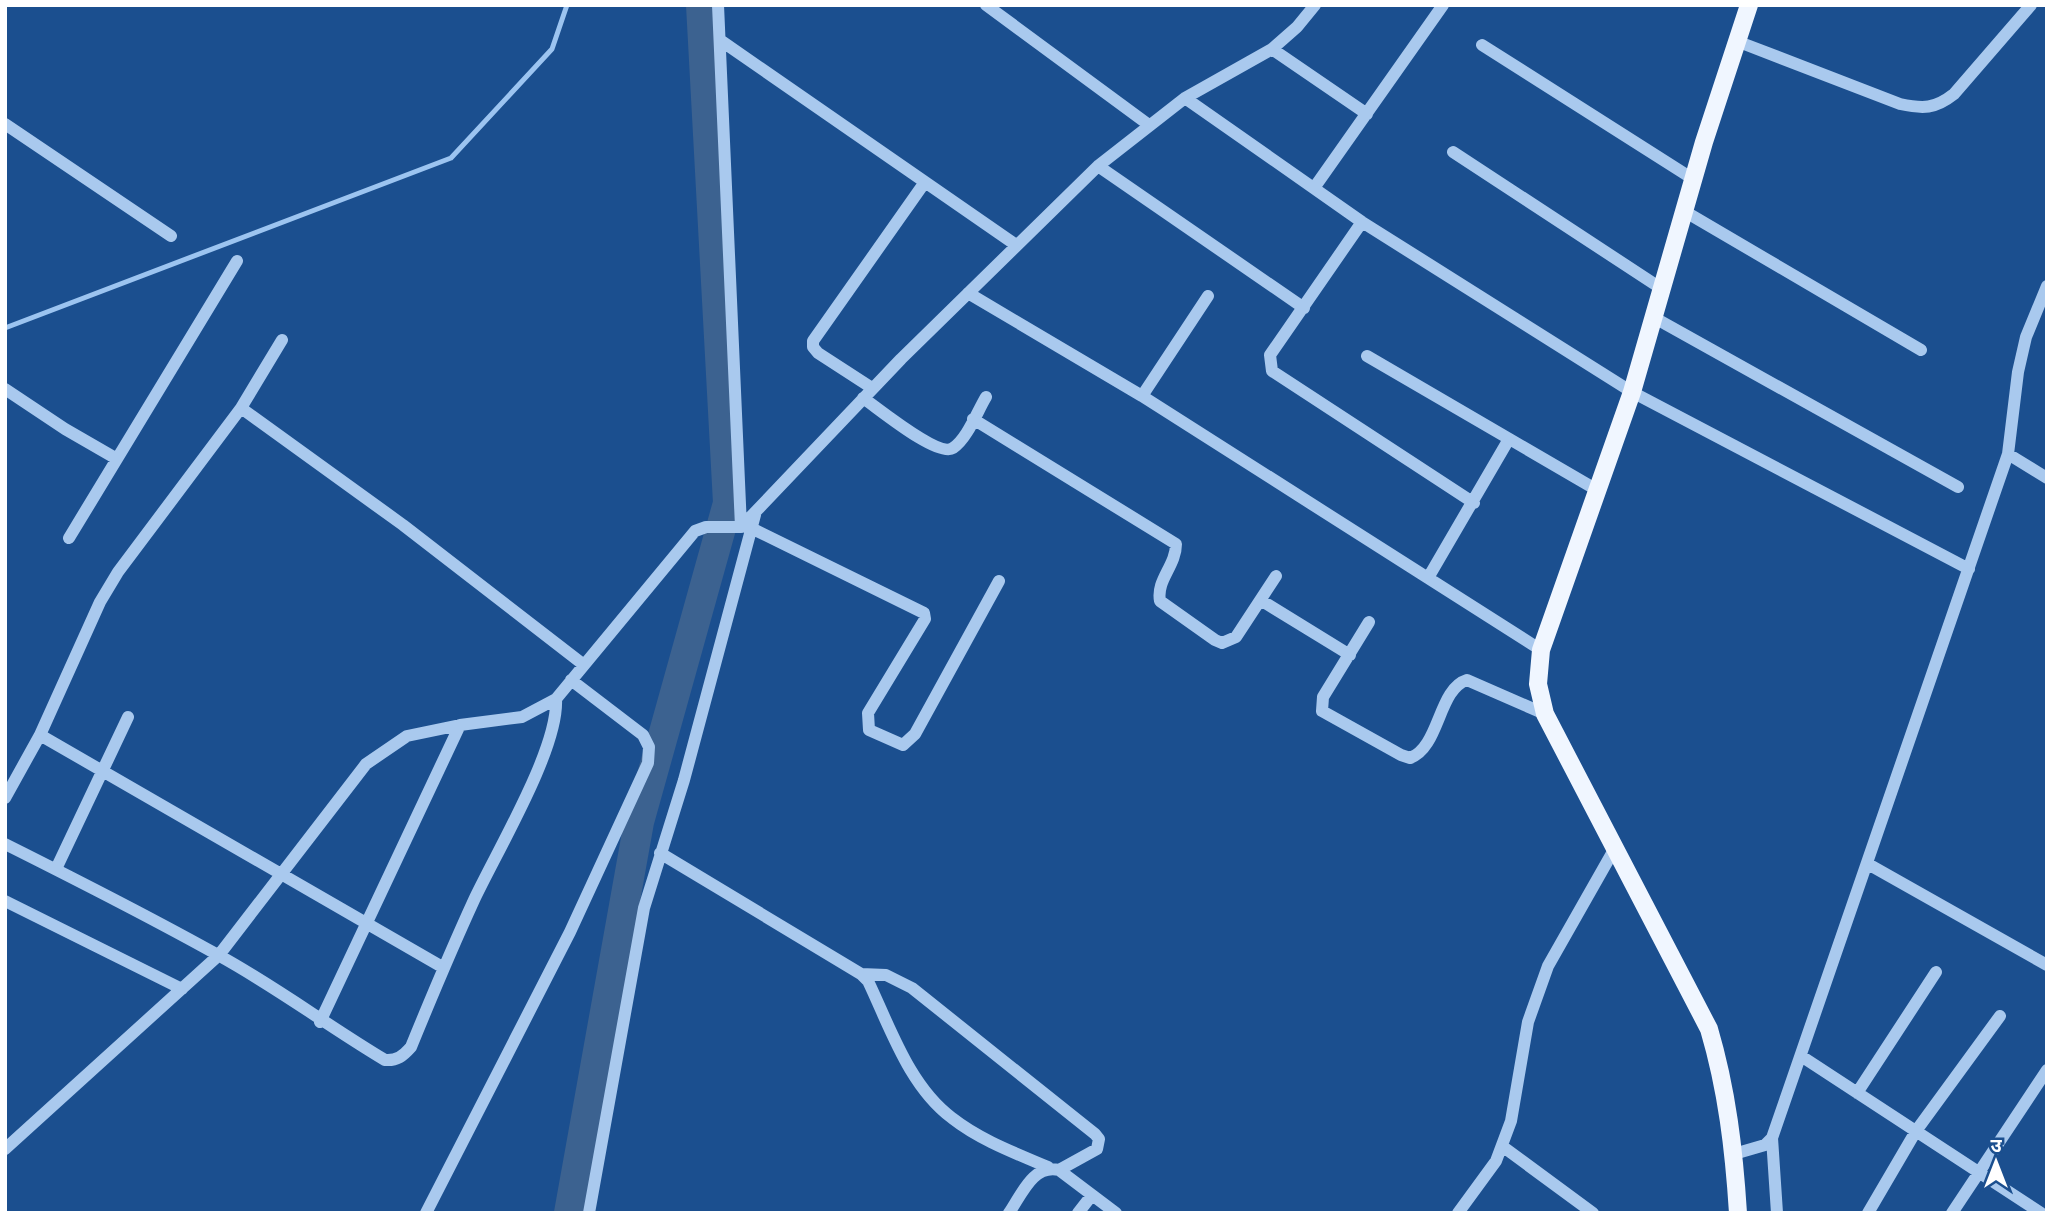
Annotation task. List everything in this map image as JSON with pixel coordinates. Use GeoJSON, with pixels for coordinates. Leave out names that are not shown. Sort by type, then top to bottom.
{"type":"FeatureCollection","features":[{"type":"Feature","properties":{"kind":"main road"},"geometry":{"type":"LineString","coordinates":[[1738,1213],[1734,1154],[1721,1068],[1709,1029],[1545,714],[1538,684],[1541,650],[1632,392],[1693,179],[1749,5]]}},
{"type":"Feature","properties":{"kind":"street"},"geometry":{"type":"LineString","coordinates":[[589,1213],[636,942],[660,853],[684,780],[741,528],[718,5]]}},
{"type":"Feature","properties":{"kind":"street"},"geometry":{"type":"LineString","coordinates":[[986,5],[1149,125]]}},
{"type":"Feature","properties":{"kind":"street"},"geometry":{"type":"LineString","coordinates":[[741,528],[868,393],[1098,166],[1185,99],[1272,48],[1297,27],[1315,5]]}},
{"type":"Feature","properties":{"kind":"street"},"geometry":{"type":"LineString","coordinates":[[1314,188],[1443,5]]}},
{"type":"Feature","properties":{"kind":"street"},"geometry":{"type":"LineString","coordinates":[[1739,42],[1900,104],[1923,109],[1941,104],[1954,94],[2031,5]]}},
{"type":"Feature","properties":{"kind":"street"},"geometry":{"type":"LineString","coordinates":[[720,40],[1016,245]]}},
{"type":"Feature","properties":{"kind":"street"},"geometry":{"type":"LineString","coordinates":[[1482,45],[1693,179]]}},
{"type":"Feature","properties":{"kind":"street"},"geometry":{"type":"LineString","coordinates":[[1272,48],[1367,114]]}},
{"type":"Feature","properties":{"kind":"street"},"geometry":{"type":"LineString","coordinates":[[1185,99],[1362,222],[1632,392],[1969,569]]}},
{"type":"Feature","properties":{"kind":"street"},"geometry":{"type":"LineString","coordinates":[[5,124],[172,236]]}},
{"type":"Feature","properties":{"kind":"street"},"geometry":{"type":"LineString","coordinates":[[1453,152],[1662,289]]}},
{"type":"Feature","properties":{"kind":"street"},"geometry":{"type":"LineString","coordinates":[[1098,166],[1304,309]]}},
{"type":"Feature","properties":{"kind":"street"},"geometry":{"type":"LineString","coordinates":[[925,182],[813,341],[813,347],[931,446],[951,450],[960,441],[986,397]]}},
{"type":"Feature","properties":{"kind":"street"},"geometry":{"type":"LineString","coordinates":[[1684,211],[1921,350]]}},
{"type":"Feature","properties":{"kind":"street"},"geometry":{"type":"LineString","coordinates":[[1362,222],[1270,355],[1272,371],[1474,503]]}},
{"type":"Feature","properties":{"kind":"street"},"geometry":{"type":"LineString","coordinates":[[69,538],[237,261]]}},
{"type":"Feature","properties":{"kind":"street"},"geometry":{"type":"LineString","coordinates":[[1777,1213],[1772,1139],[2008,454],[2018,372],[2026,337],[2047,286]]}},
{"type":"Feature","properties":{"kind":"street"},"geometry":{"type":"LineString","coordinates":[[968,293],[1142,396],[1541,650]]}},
{"type":"Feature","properties":{"kind":"street"},"geometry":{"type":"LineString","coordinates":[[1142,396],[1208,296]]}},
{"type":"Feature","properties":{"kind":"street"},"geometry":{"type":"LineString","coordinates":[[1653,317],[1958,487]]}},
{"type":"Feature","properties":{"kind":"street"},"geometry":{"type":"LineString","coordinates":[[5,798],[40,735],[100,602],[118,572],[241,408],[282,340]]}},
{"type":"Feature","properties":{"kind":"street"},"geometry":{"type":"LineString","coordinates":[[1367,356],[1597,490]]}},
{"type":"Feature","properties":{"kind":"street"},"geometry":{"type":"LineString","coordinates":[[5,389],[65,429],[117,459]]}},
{"type":"Feature","properties":{"kind":"street"},"geometry":{"type":"LineString","coordinates":[[241,408],[403,525],[584,665]]}},
{"type":"Feature","properties":{"kind":"street"},"geometry":{"type":"LineString","coordinates":[[973,419],[1176,544],[1173,561],[1160,584],[1160,601],[1215,640],[1229,642],[1236,637],[1276,576]]}},
{"type":"Feature","properties":{"kind":"street"},"geometry":{"type":"LineString","coordinates":[[1428,578],[1510,439]]}},
{"type":"Feature","properties":{"kind":"street"},"geometry":{"type":"LineString","coordinates":[[2008,454],[2047,478]]}},
{"type":"Feature","properties":{"kind":"street"},"geometry":{"type":"LineString","coordinates":[[5,1149],[219,956],[366,764],[407,736],[460,725],[522,717],[556,699],[695,531],[714,526],[741,528],[924,613],[925,619],[869,713],[867,721],[869,730],[896,744],[903,745],[915,734],[999,581]]}},
{"type":"Feature","properties":{"kind":"street"},"geometry":{"type":"LineString","coordinates":[[1262,601],[1350,655]]}},
{"type":"Feature","properties":{"kind":"street"},"geometry":{"type":"LineString","coordinates":[[1369,622],[1322,697],[1322,711],[1401,755],[1410,758],[1423,750],[1454,689],[1467,680],[1545,714]]}},
{"type":"Feature","properties":{"kind":"street"},"geometry":{"type":"LineString","coordinates":[[426,1213],[570,932],[648,763],[649,747],[643,736],[571,680]]}},
{"type":"Feature","properties":{"kind":"street"},"geometry":{"type":"LineString","coordinates":[[5,844],[219,956],[384,1060],[403,1056],[411,1047],[443,968],[547,748],[557,716],[556,699]]}},
{"type":"Feature","properties":{"kind":"street"},"geometry":{"type":"LineString","coordinates":[[56,869],[128,717]]}},
{"type":"Feature","properties":{"kind":"street"},"geometry":{"type":"LineString","coordinates":[[320,1022],[460,725]]}},
{"type":"Feature","properties":{"kind":"street"},"geometry":{"type":"LineString","coordinates":[[40,735],[443,968]]}},
{"type":"Feature","properties":{"kind":"street"},"geometry":{"type":"LineString","coordinates":[[1465,1211],[1496,1161],[1511,1121],[1535,996],[1548,966],[1615,848]]}},
{"type":"Feature","properties":{"kind":"street"},"geometry":{"type":"LineString","coordinates":[[660,853],[861,974],[868,981],[906,1062],[944,1111],[980,1136],[1054,1168],[1116,1213]]}},
{"type":"Feature","properties":{"kind":"street"},"geometry":{"type":"LineString","coordinates":[[1868,864],[2047,965]]}},
{"type":"Feature","properties":{"kind":"street"},"geometry":{"type":"LineString","coordinates":[[5,901],[182,989]]}},
{"type":"Feature","properties":{"kind":"street"},"geometry":{"type":"LineString","coordinates":[[1857,1093],[1936,972]]}},
{"type":"Feature","properties":{"kind":"street"},"geometry":{"type":"LineString","coordinates":[[861,974],[886,975],[912,988],[1099,1139],[1097,1149],[1054,1168],[1039,1170],[1009,1213]]}},
{"type":"Feature","properties":{"kind":"street"},"geometry":{"type":"LineString","coordinates":[[1868,1213],[1916,1131],[2000,1016]]}},
{"type":"Feature","properties":{"kind":"street"},"geometry":{"type":"LineString","coordinates":[[1801,1056],[2042,1213],[2047,1206]]}},
{"type":"Feature","properties":{"kind":"street"},"geometry":{"type":"LineString","coordinates":[[1952,1213],[2047,1070]]}},
{"type":"Feature","properties":{"kind":"street"},"geometry":{"type":"LineString","coordinates":[[1734,1154],[1765,1146],[1772,1139]]}},
{"type":"Feature","properties":{"kind":"street"},"geometry":{"type":"LineString","coordinates":[[1502,1146],[1593,1213]]}},
{"type":"Feature","properties":{"kind":"street"},"geometry":{"type":"LineString","coordinates":[[1078,1213],[1092,1195]]}},
{"type":"Feature","properties":{"kind":"waterway"},"geometry":{"type":"LineString","coordinates":[[5,328],[451,158],[552,49],[567,5]]}},
{"type":"Feature","properties":{"kind":"waterway"},"geometry":{"type":"LineString","coordinates":[[569,1213],[639,822],[728,503],[701,5]]}}]}
